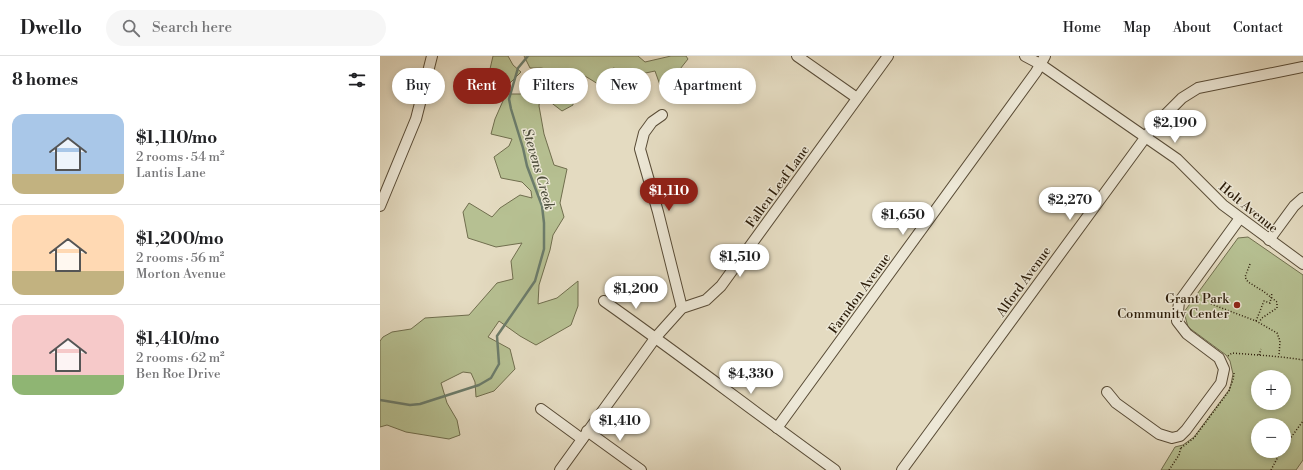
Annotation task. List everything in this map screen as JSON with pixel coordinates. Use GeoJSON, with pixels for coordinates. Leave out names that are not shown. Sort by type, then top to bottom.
{"type":"FeatureCollection","features":[{"type":"Feature","properties":{"kind":"street"},"geometry":{"type":"LineString","coordinates":[[380,206],[416,119],[432,56]]}},
{"type":"Feature","properties":{"kind":"street"},"geometry":{"type":"LineString","coordinates":[[798,56],[857,98]]}},
{"type":"Feature","properties":{"kind":"street","name":"Fallen Leaf Lane"},"geometry":{"type":"LineString","coordinates":[[560,470],[656,337],[682,308],[706,300],[721,286],[888,56]]}},
{"type":"Feature","properties":{"kind":"street","name":"Holt Avenue"},"geometry":{"type":"LineString","coordinates":[[1025,56],[1043,60],[1177,159],[1223,205],[1303,264]]}},
{"type":"Feature","properties":{"kind":"street","name":"Farndon Avenue"},"geometry":{"type":"LineString","coordinates":[[776,428],[1043,60]]}},
{"type":"Feature","properties":{"kind":"street","name":"Alford Avenue"},"geometry":{"type":"LineString","coordinates":[[902,470],[1153,127],[1182,98],[1198,88],[1303,67]]}},
{"type":"Feature","properties":{"kind":"street"},"geometry":{"type":"LineString","coordinates":[[662,115],[652,122],[644,133],[640,149],[658,212],[682,308]]}},
{"type":"Feature","properties":{"kind":"street"},"geometry":{"type":"LineString","coordinates":[[1269,240],[1294,206],[1303,198]]}},
{"type":"Feature","properties":{"kind":"street"},"geometry":{"type":"LineString","coordinates":[[1107,392],[1116,403],[1159,434],[1172,438],[1180,436],[1186,430],[1221,383],[1224,369],[1219,358],[1187,334],[1177,321],[1179,302],[1240,218]]}},
{"type":"Feature","properties":{"kind":"street"},"geometry":{"type":"LineString","coordinates":[[604,301],[656,337],[776,428],[835,470]]}},
{"type":"Feature","properties":{"kind":"street"},"geometry":{"type":"LineString","coordinates":[[541,410],[585,435],[640,470]]}},
{"type":"Feature","properties":{"kind":"path"},"geometry":{"type":"LineString","coordinates":[[1250,264],[1245,277],[1248,282],[1277,302],[1277,308],[1258,322]]}},
{"type":"Feature","properties":{"kind":"path"},"geometry":{"type":"LineString","coordinates":[[1258,322],[1264,301],[1270,303],[1272,293]]}},
{"type":"Feature","properties":{"kind":"path"},"geometry":{"type":"LineString","coordinates":[[1211,304],[1258,322],[1277,333],[1280,341],[1279,356]]}},
{"type":"Feature","properties":{"kind":"path"},"geometry":{"type":"LineString","coordinates":[[1259,355],[1261,349]]}},
{"type":"Feature","properties":{"kind":"path"},"geometry":{"type":"LineString","coordinates":[[1219,358],[1229,356],[1232,353],[1279,356],[1303,360]]}},
{"type":"Feature","properties":{"kind":"path"},"geometry":{"type":"LineString","coordinates":[[1291,437],[1303,421]]}},
{"type":"Feature","properties":{"kind":"path"},"geometry":{"type":"LineString","coordinates":[[1169,470],[1179,455],[1181,448]]}},
{"type":"Feature","properties":{"kind":"path"},"geometry":{"type":"LineString","coordinates":[[1271,470],[1277,458]]}},
{"type":"Feature","properties":{"kind":"green space"},"geometry":{"type":"Polygon","coordinates":[[[493,56],[508,56],[513,65],[519,70],[519,74],[511,82],[511,68],[490,68],[493,56]]]}},
{"type":"Feature","properties":{"kind":"green space"},"geometry":{"type":"Polygon","coordinates":[[[524,56],[638,56],[645,62],[671,56],[686,56],[688,59],[681,68],[659,68],[659,82],[655,71],[651,72],[651,68],[596,68],[596,83],[588,78],[588,68],[530,68],[524,56]]]}},
{"type":"Feature","properties":{"kind":"green space"},"geometry":{"type":"Polygon","coordinates":[[[511,94],[519,94],[519,104],[539,104],[544,134],[554,165],[567,169],[560,203],[564,217],[553,235],[539,285],[538,304],[557,298],[578,281],[578,306],[571,325],[536,345],[499,321],[488,337],[510,349],[515,369],[494,391],[476,397],[475,382],[471,373],[463,372],[441,383],[447,403],[457,420],[460,435],[449,439],[406,432],[387,425],[380,427],[380,341],[383,337],[392,332],[411,329],[425,318],[469,315],[497,283],[513,279],[511,261],[522,243],[496,247],[468,238],[463,212],[469,203],[492,217],[500,208],[520,195],[532,198],[531,191],[522,182],[501,178],[494,157],[509,146],[512,139],[491,134],[495,119],[502,104],[511,104],[511,94]]]}},
{"type":"Feature","properties":{"kind":"green space"},"geometry":{"type":"Polygon","coordinates":[[[553,104],[573,104],[573,105],[562,111],[553,104]]]}},
{"type":"Feature","properties":{"kind":"green space"},"geometry":{"type":"Polygon","coordinates":[[[1248,237],[1303,275],[1303,460],[1296,470],[1161,470],[1175,447],[1183,445],[1194,437],[1229,390],[1233,374],[1230,361],[1226,355],[1188,327],[1184,312],[1238,238],[1248,237]]]}},
{"type":"Feature","properties":{"kind":"waterway","name":"Stevens Creek"},"geometry":{"type":"LineString","coordinates":[[380,400],[410,405],[420,404],[479,385],[491,378],[499,364],[497,336],[535,281],[544,249],[544,223],[542,206],[527,166],[509,99],[518,68],[528,56]]}},
{"type":"Feature","properties":{"kind":"place","name":"Grant Park Community Center"},"geometry":{"type":"Point","coordinates":[1237,305]}}]}
